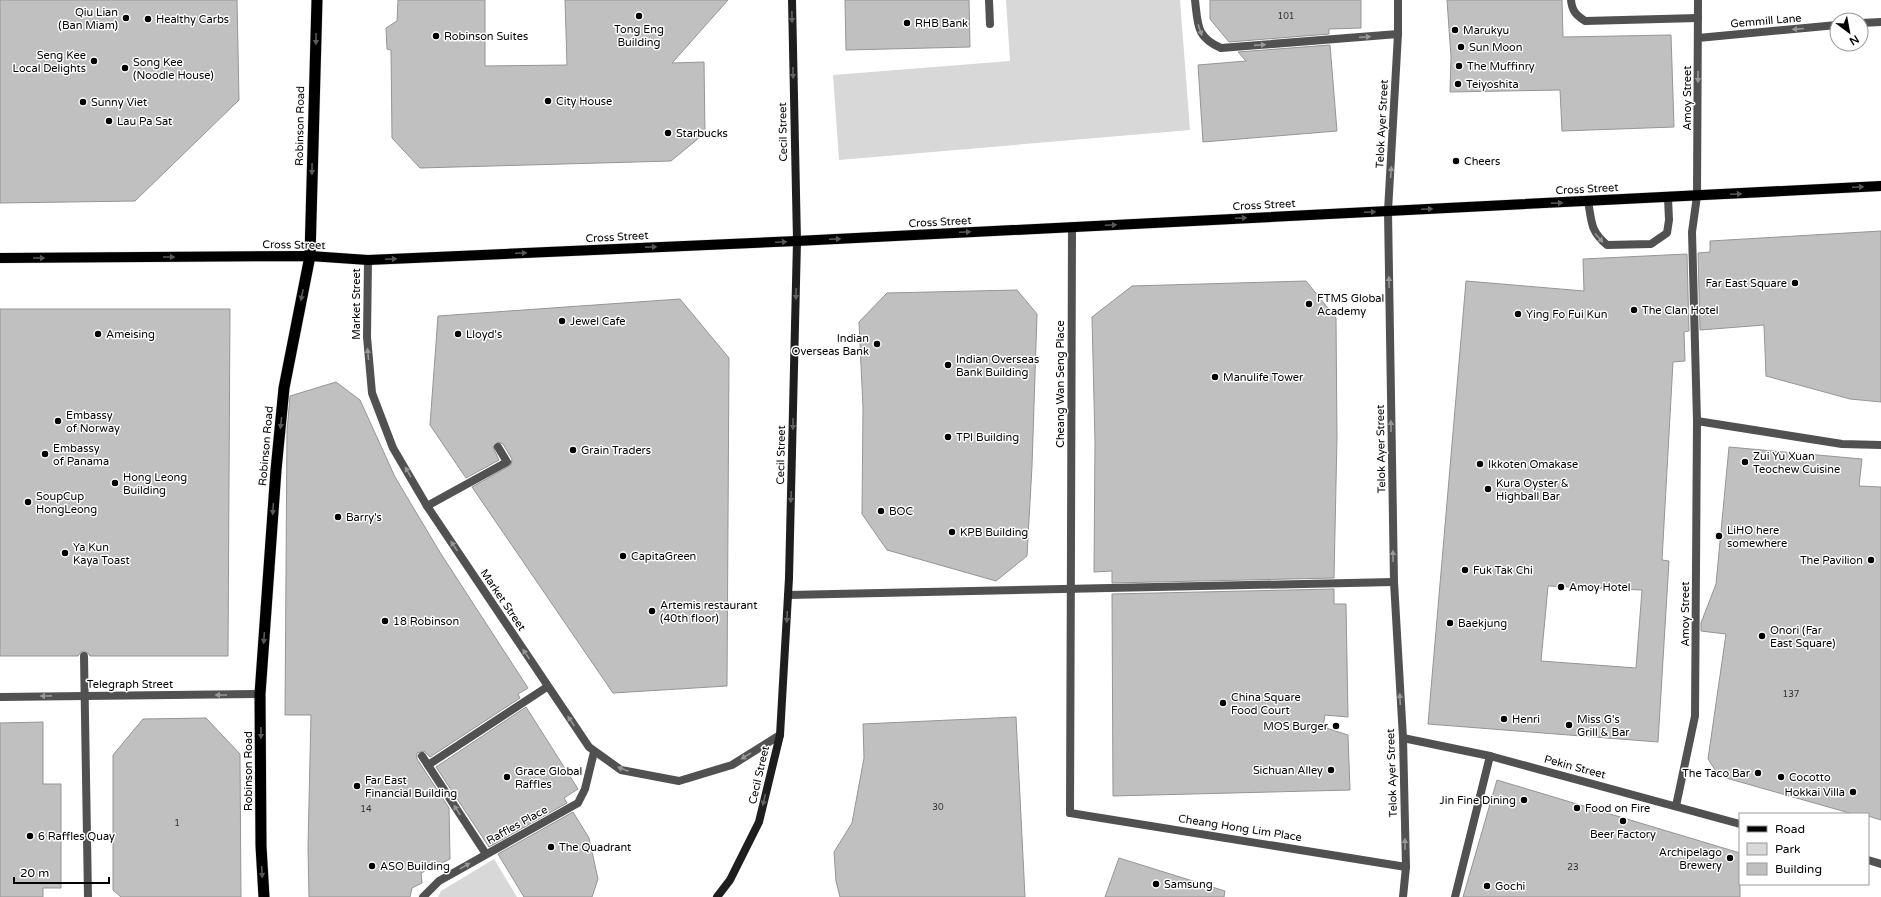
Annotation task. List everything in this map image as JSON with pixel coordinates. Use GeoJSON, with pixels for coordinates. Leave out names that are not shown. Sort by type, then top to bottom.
{"type":"FeatureCollection","features":[{"type":"Feature","properties":{"kind":"highway","name":"Robinson Road"},"geometry":{"type":"LineString","coordinates":[[264,897],[261,846],[260,694],[276,470],[284,388],[310,256],[317,0]]}},
{"type":"Feature","properties":{"kind":"main road","name":"Cecil Street"},"geometry":{"type":"LineString","coordinates":[[717,897],[730,880],[759,822],[780,735],[788,595],[793,458],[796,241],[792,0]]}},
{"type":"Feature","properties":{"kind":"main road","name":"Cross Street"},"geometry":{"type":"LineString","coordinates":[[0,258],[310,256],[368,260],[796,241],[1668,198],[1881,186]]}},
{"type":"Feature","properties":{"kind":"street"},"geometry":{"type":"LineString","coordinates":[[990,0],[990,24]]}},
{"type":"Feature","properties":{"kind":"street"},"geometry":{"type":"LineString","coordinates":[[1195,0],[1198,26],[1201,36],[1210,43],[1222,48],[1398,34]]}},
{"type":"Feature","properties":{"kind":"street","name":"Telok Ayer Street"},"geometry":{"type":"LineString","coordinates":[[1398,0],[1398,34],[1388,211],[1394,582],[1403,738],[1406,867],[1403,897]]}},
{"type":"Feature","properties":{"kind":"street"},"geometry":{"type":"LineString","coordinates":[[1571,0],[1572,8],[1576,16],[1585,21],[1698,18]]}},
{"type":"Feature","properties":{"kind":"street","name":"Amoy Street"},"geometry":{"type":"LineString","coordinates":[[1676,806],[1695,716],[1697,421],[1692,232],[1698,196],[1698,0]]}},
{"type":"Feature","properties":{"kind":"street"},"geometry":{"type":"LineString","coordinates":[[1869,23],[1881,22]]}},
{"type":"Feature","properties":{"kind":"street","name":"Gemmill Lane"},"geometry":{"type":"LineString","coordinates":[[1698,38],[1829,27]]}},
{"type":"Feature","properties":{"kind":"street"},"geometry":{"type":"LineString","coordinates":[[1588,201],[1592,224],[1596,236],[1607,245],[1651,244],[1667,233],[1669,220],[1668,198]]}},
{"type":"Feature","properties":{"kind":"street","name":"Cheang Wan Seng Place"},"geometry":{"type":"LineString","coordinates":[[1070,813],[1072,227]]}},
{"type":"Feature","properties":{"kind":"street","name":"Market Street"},"geometry":{"type":"LineString","coordinates":[[368,260],[367,337],[372,393],[393,448],[427,506],[547,687],[589,747],[621,770],[679,781],[732,765],[780,735]]}},
{"type":"Feature","properties":{"kind":"street"},"geometry":{"type":"LineString","coordinates":[[1697,421],[1842,444],[1881,445]]}},
{"type":"Feature","properties":{"kind":"street"},"geometry":{"type":"LineString","coordinates":[[427,506],[507,462],[498,447]]}},
{"type":"Feature","properties":{"kind":"street"},"geometry":{"type":"LineString","coordinates":[[788,595],[1394,582]]}},
{"type":"Feature","properties":{"kind":"street"},"geometry":{"type":"LineString","coordinates":[[84,656],[88,897]]}},
{"type":"Feature","properties":{"kind":"street"},"geometry":{"type":"LineString","coordinates":[[428,765],[547,687]]}},
{"type":"Feature","properties":{"kind":"street","name":"Telegraph Street"},"geometry":{"type":"LineString","coordinates":[[0,697],[260,694]]}},
{"type":"Feature","properties":{"kind":"street","name":"Pekin Street"},"geometry":{"type":"LineString","coordinates":[[1403,738],[1490,756],[1739,824]]}},
{"type":"Feature","properties":{"kind":"street","name":"Raffles Place"},"geometry":{"type":"LineString","coordinates":[[423,897],[438,881],[578,803],[585,789],[594,752]]}},
{"type":"Feature","properties":{"kind":"street"},"geometry":{"type":"LineString","coordinates":[[422,756],[486,854]]}},
{"type":"Feature","properties":{"kind":"street"},"geometry":{"type":"LineString","coordinates":[[1455,897],[1490,756]]}},
{"type":"Feature","properties":{"kind":"street","name":"Cheang Hong Lim Place"},"geometry":{"type":"LineString","coordinates":[[1070,813],[1406,867]]}},
{"type":"Feature","properties":{"kind":"street"},"geometry":{"type":"LineString","coordinates":[[1869,860],[1881,864]]}},
{"type":"Feature","properties":{"kind":"green space"},"geometry":{"type":"Polygon","coordinates":[[[1006,0],[1180,0],[1190,130],[839,160],[833,75],[1010,61],[1006,0]]]}},
{"type":"Feature","properties":{"kind":"green space"},"geometry":{"type":"Polygon","coordinates":[[[494,859],[517,897],[438,897],[441,891],[494,859]]]}},
{"type":"Feature","properties":{"kind":"building","name":"Lau Pa Sat"},"geometry":{"type":"Polygon","coordinates":[[[0,0],[237,0],[239,100],[135,201],[0,203],[0,0]]]}},
{"type":"Feature","properties":{"kind":"building","name":"City House"},"geometry":{"type":"Polygon","coordinates":[[[398,0],[485,0],[485,66],[567,65],[565,0],[728,0],[672,63],[704,62],[705,133],[671,161],[420,168],[392,138],[391,50],[387,49],[386,28],[397,21],[398,0]]]}},
{"type":"Feature","properties":{"kind":"building","name":"RHB Bank"},"geometry":{"type":"Polygon","coordinates":[[[845,0],[969,0],[970,47],[846,50],[845,0]]]}},
{"type":"Feature","properties":{"kind":"building"},"geometry":{"type":"Polygon","coordinates":[[[1210,0],[1361,0],[1361,28],[1329,29],[1329,34],[1229,42],[1210,19],[1210,0]]]}},
{"type":"Feature","properties":{"kind":"building"},"geometry":{"type":"Polygon","coordinates":[[[1447,0],[1562,0],[1563,37],[1671,35],[1674,127],[1562,131],[1560,90],[1450,92],[1451,57],[1447,0]]]}},
{"type":"Feature","properties":{"kind":"building"},"geometry":{"type":"Polygon","coordinates":[[[1330,45],[1337,131],[1203,142],[1198,65],[1246,61],[1238,52],[1330,45]]]}},
{"type":"Feature","properties":{"kind":"building","name":"Far East Square"},"geometry":{"type":"Polygon","coordinates":[[[1881,231],[1881,402],[1850,399],[1766,376],[1764,325],[1700,330],[1698,253],[1710,252],[1710,241],[1881,231]]]}},
{"type":"Feature","properties":{"kind":"building"},"geometry":{"type":"Polygon","coordinates":[[[1687,254],[1689,331],[1684,332],[1685,361],[1673,362],[1662,560],[1669,561],[1658,742],[1428,724],[1466,281],[1584,291],[1583,259],[1687,254]],[[1548,586],[1541,661],[1636,668],[1642,590],[1548,586]]]}},
{"type":"Feature","properties":{"kind":"building","name":"Manulife Tower"},"geometry":{"type":"Polygon","coordinates":[[[1306,281],[1336,318],[1337,437],[1334,578],[1112,583],[1112,571],[1094,572],[1095,441],[1092,317],[1132,286],[1306,281]]]}},
{"type":"Feature","properties":{"kind":"building"},"geometry":{"type":"Polygon","coordinates":[[[1017,290],[1037,314],[1032,466],[1027,556],[996,581],[887,550],[862,514],[863,408],[859,322],[887,293],[1017,290]]]}},
{"type":"Feature","properties":{"kind":"building","name":"CapitaGreen"},"geometry":{"type":"Polygon","coordinates":[[[680,299],[729,358],[727,686],[613,693],[472,487],[511,465],[512,459],[503,444],[498,442],[493,447],[499,460],[466,478],[430,425],[438,316],[680,299]]]}},
{"type":"Feature","properties":{"kind":"building","name":"Hong Leong Building"},"geometry":{"type":"Polygon","coordinates":[[[0,309],[230,309],[228,656],[90,656],[84,651],[78,656],[0,656],[0,309]]]}},
{"type":"Feature","properties":{"kind":"building","name":"18 Robinson"},"geometry":{"type":"Polygon","coordinates":[[[336,382],[360,400],[395,477],[441,554],[528,688],[518,694],[520,698],[430,757],[424,751],[417,753],[417,759],[449,808],[450,859],[421,873],[422,883],[412,888],[410,897],[309,897],[308,848],[311,715],[285,715],[287,431],[290,396],[336,382]]]}},
{"type":"Feature","properties":{"kind":"building"},"geometry":{"type":"Polygon","coordinates":[[[1729,447],[1862,459],[1859,486],[1881,487],[1881,820],[1869,816],[1869,813],[1849,813],[1719,776],[1708,759],[1726,634],[1701,631],[1701,623],[1716,584],[1729,447]]]}},
{"type":"Feature","properties":{"kind":"building"},"geometry":{"type":"Polygon","coordinates":[[[1334,589],[1334,604],[1346,604],[1348,717],[1325,715],[1323,727],[1348,735],[1350,790],[1113,796],[1112,594],[1334,589]]]}},
{"type":"Feature","properties":{"kind":"building","name":"Grace Global Raffles"},"geometry":{"type":"Polygon","coordinates":[[[526,707],[578,789],[564,798],[567,803],[489,847],[436,767],[526,707]]]}},
{"type":"Feature","properties":{"kind":"building"},"geometry":{"type":"Polygon","coordinates":[[[1016,717],[1025,897],[840,897],[836,881],[834,852],[852,823],[864,758],[863,724],[1016,717]]]}},
{"type":"Feature","properties":{"kind":"building"},"geometry":{"type":"Polygon","coordinates":[[[206,718],[240,754],[241,897],[121,897],[113,890],[113,755],[143,719],[206,718]]]}},
{"type":"Feature","properties":{"kind":"building","name":"6 Raffles Quay"},"geometry":{"type":"Polygon","coordinates":[[[43,722],[43,784],[61,784],[61,888],[43,888],[43,897],[0,897],[0,723],[43,722]]]}},
{"type":"Feature","properties":{"kind":"building"},"geometry":{"type":"Polygon","coordinates":[[[1497,780],[1739,853],[1740,897],[1463,897],[1497,780]]]}},
{"type":"Feature","properties":{"kind":"building","name":"The Quadrant"},"geometry":{"type":"Polygon","coordinates":[[[573,812],[589,838],[598,879],[592,897],[524,897],[498,854],[573,812]]]}},
{"type":"Feature","properties":{"kind":"building","name":"Samsung"},"geometry":{"type":"Polygon","coordinates":[[[1119,858],[1225,891],[1224,897],[1105,897],[1119,858]]]}},
{"type":"Feature","properties":{"kind":"place","name":"Tong Eng Building"},"geometry":{"type":"Point","coordinates":[639,16]}},
{"type":"Feature","properties":{"kind":"place","name":"Qiu Lian (Ban Miam)"},"geometry":{"type":"Point","coordinates":[126,18]}},
{"type":"Feature","properties":{"kind":"place","name":"Healthy Carbs"},"geometry":{"type":"Point","coordinates":[148,19]}},
{"type":"Feature","properties":{"kind":"place","name":"RHB Bank"},"geometry":{"type":"Point","coordinates":[907,23]}},
{"type":"Feature","properties":{"kind":"place","name":"Marukyu"},"geometry":{"type":"Point","coordinates":[1455,30]}},
{"type":"Feature","properties":{"kind":"place","name":"Robinson Suites"},"geometry":{"type":"Point","coordinates":[436,36]}},
{"type":"Feature","properties":{"kind":"place","name":"Sun Moon"},"geometry":{"type":"Point","coordinates":[1461,47]}},
{"type":"Feature","properties":{"kind":"place","name":"Seng Kee Local Delights"},"geometry":{"type":"Point","coordinates":[94,61]}},
{"type":"Feature","properties":{"kind":"place","name":"The Muffinry"},"geometry":{"type":"Point","coordinates":[1459,66]}},
{"type":"Feature","properties":{"kind":"place","name":"Song Kee (Noodle House)"},"geometry":{"type":"Point","coordinates":[125,68]}},
{"type":"Feature","properties":{"kind":"place","name":"Teiyoshita"},"geometry":{"type":"Point","coordinates":[1458,84]}},
{"type":"Feature","properties":{"kind":"place","name":"City House"},"geometry":{"type":"Point","coordinates":[548,101]}},
{"type":"Feature","properties":{"kind":"place","name":"Sunny Viet"},"geometry":{"type":"Point","coordinates":[83,102]}},
{"type":"Feature","properties":{"kind":"place","name":"Lau Pa Sat"},"geometry":{"type":"Point","coordinates":[109,121]}},
{"type":"Feature","properties":{"kind":"place","name":"Starbucks"},"geometry":{"type":"Point","coordinates":[668,133]}},
{"type":"Feature","properties":{"kind":"place","name":"Cheers"},"geometry":{"type":"Point","coordinates":[1456,161]}},
{"type":"Feature","properties":{"kind":"place","name":"Far East Square"},"geometry":{"type":"Point","coordinates":[1795,283]}},
{"type":"Feature","properties":{"kind":"place","name":"FTMS Global Academy"},"geometry":{"type":"Point","coordinates":[1309,304]}},
{"type":"Feature","properties":{"kind":"place","name":"The Clan Hotel"},"geometry":{"type":"Point","coordinates":[1634,310]}},
{"type":"Feature","properties":{"kind":"place","name":"Ying Fo Fui Kun"},"geometry":{"type":"Point","coordinates":[1518,314]}},
{"type":"Feature","properties":{"kind":"place","name":"Jewel Cafe"},"geometry":{"type":"Point","coordinates":[562,321]}},
{"type":"Feature","properties":{"kind":"place","name":"Ameising"},"geometry":{"type":"Point","coordinates":[98,334]}},
{"type":"Feature","properties":{"kind":"place","name":"Lloyd's"},"geometry":{"type":"Point","coordinates":[458,334]}},
{"type":"Feature","properties":{"kind":"place","name":"Indian Overseas Bank"},"geometry":{"type":"Point","coordinates":[877,344]}},
{"type":"Feature","properties":{"kind":"place","name":"Indian Overseas Bank Building"},"geometry":{"type":"Point","coordinates":[948,365]}},
{"type":"Feature","properties":{"kind":"place","name":"Manulife Tower"},"geometry":{"type":"Point","coordinates":[1215,377]}},
{"type":"Feature","properties":{"kind":"place","name":"Embassy of Norway"},"geometry":{"type":"Point","coordinates":[58,421]}},
{"type":"Feature","properties":{"kind":"place","name":"TPI Building"},"geometry":{"type":"Point","coordinates":[948,437]}},
{"type":"Feature","properties":{"kind":"place","name":"Grain Traders"},"geometry":{"type":"Point","coordinates":[573,450]}},
{"type":"Feature","properties":{"kind":"place","name":"Embassy of Panama"},"geometry":{"type":"Point","coordinates":[45,454]}},
{"type":"Feature","properties":{"kind":"place","name":"Zui Yu Xuan Teochew Cuisine"},"geometry":{"type":"Point","coordinates":[1745,462]}},
{"type":"Feature","properties":{"kind":"place","name":"Ikkoten Omakase"},"geometry":{"type":"Point","coordinates":[1480,464]}},
{"type":"Feature","properties":{"kind":"place","name":"Hong Leong Building"},"geometry":{"type":"Point","coordinates":[115,483]}},
{"type":"Feature","properties":{"kind":"place","name":"Kura Oyster & Highball Bar"},"geometry":{"type":"Point","coordinates":[1488,489]}},
{"type":"Feature","properties":{"kind":"place","name":"SoupCup HongLeong"},"geometry":{"type":"Point","coordinates":[28,502]}},
{"type":"Feature","properties":{"kind":"place","name":"BOC"},"geometry":{"type":"Point","coordinates":[881,511]}},
{"type":"Feature","properties":{"kind":"place","name":"Barry's"},"geometry":{"type":"Point","coordinates":[338,517]}},
{"type":"Feature","properties":{"kind":"place","name":"KPB Building"},"geometry":{"type":"Point","coordinates":[952,532]}},
{"type":"Feature","properties":{"kind":"place","name":"LiHO here somewhere"},"geometry":{"type":"Point","coordinates":[1719,536]}},
{"type":"Feature","properties":{"kind":"place","name":"Ya Kun Kaya Toast"},"geometry":{"type":"Point","coordinates":[65,553]}},
{"type":"Feature","properties":{"kind":"place","name":"CapitaGreen"},"geometry":{"type":"Point","coordinates":[623,556]}},
{"type":"Feature","properties":{"kind":"place","name":"The Pavilion"},"geometry":{"type":"Point","coordinates":[1871,560]}},
{"type":"Feature","properties":{"kind":"place","name":"Fuk Tak Chi"},"geometry":{"type":"Point","coordinates":[1465,570]}},
{"type":"Feature","properties":{"kind":"place","name":"Amoy Hotel"},"geometry":{"type":"Point","coordinates":[1561,587]}},
{"type":"Feature","properties":{"kind":"place","name":"Artemis restaurant (40th floor)"},"geometry":{"type":"Point","coordinates":[652,611]}},
{"type":"Feature","properties":{"kind":"place","name":"18 Robinson"},"geometry":{"type":"Point","coordinates":[385,621]}},
{"type":"Feature","properties":{"kind":"place","name":"Baekjung"},"geometry":{"type":"Point","coordinates":[1450,623]}},
{"type":"Feature","properties":{"kind":"place","name":"Onori (Far East Square)"},"geometry":{"type":"Point","coordinates":[1762,636]}},
{"type":"Feature","properties":{"kind":"place","name":"China Square Food Court"},"geometry":{"type":"Point","coordinates":[1223,703]}},
{"type":"Feature","properties":{"kind":"place","name":"Henri"},"geometry":{"type":"Point","coordinates":[1504,719]}},
{"type":"Feature","properties":{"kind":"place","name":"Miss G's Grill & Bar"},"geometry":{"type":"Point","coordinates":[1569,725]}},
{"type":"Feature","properties":{"kind":"place","name":"MOS Burger"},"geometry":{"type":"Point","coordinates":[1336,726]}},
{"type":"Feature","properties":{"kind":"place","name":"Sichuan Alley"},"geometry":{"type":"Point","coordinates":[1331,770]}},
{"type":"Feature","properties":{"kind":"place","name":"The Taco Bar"},"geometry":{"type":"Point","coordinates":[1758,773]}},
{"type":"Feature","properties":{"kind":"place","name":"Grace Global Raffles"},"geometry":{"type":"Point","coordinates":[507,777]}},
{"type":"Feature","properties":{"kind":"place","name":"Cocotto"},"geometry":{"type":"Point","coordinates":[1781,777]}},
{"type":"Feature","properties":{"kind":"place","name":"Far East Financial Building"},"geometry":{"type":"Point","coordinates":[357,786]}},
{"type":"Feature","properties":{"kind":"place","name":"Hokkai Villa"},"geometry":{"type":"Point","coordinates":[1853,792]}},
{"type":"Feature","properties":{"kind":"place","name":"Jin Fine Dining"},"geometry":{"type":"Point","coordinates":[1524,800]}},
{"type":"Feature","properties":{"kind":"place","name":"Food on Fire"},"geometry":{"type":"Point","coordinates":[1577,808]}},
{"type":"Feature","properties":{"kind":"place","name":"Beer Factory"},"geometry":{"type":"Point","coordinates":[1623,821]}},
{"type":"Feature","properties":{"kind":"place","name":"6 Raffles Quay"},"geometry":{"type":"Point","coordinates":[30,836]}},
{"type":"Feature","properties":{"kind":"place","name":"The Quadrant"},"geometry":{"type":"Point","coordinates":[551,847]}},
{"type":"Feature","properties":{"kind":"place","name":"Archipelago Brewery"},"geometry":{"type":"Point","coordinates":[1730,858]}},
{"type":"Feature","properties":{"kind":"place","name":"ASO Building"},"geometry":{"type":"Point","coordinates":[372,866]}},
{"type":"Feature","properties":{"kind":"place","name":"Samsung"},"geometry":{"type":"Point","coordinates":[1156,884]}},
{"type":"Feature","properties":{"kind":"place","name":"Gochi"},"geometry":{"type":"Point","coordinates":[1487,886]}}]}
